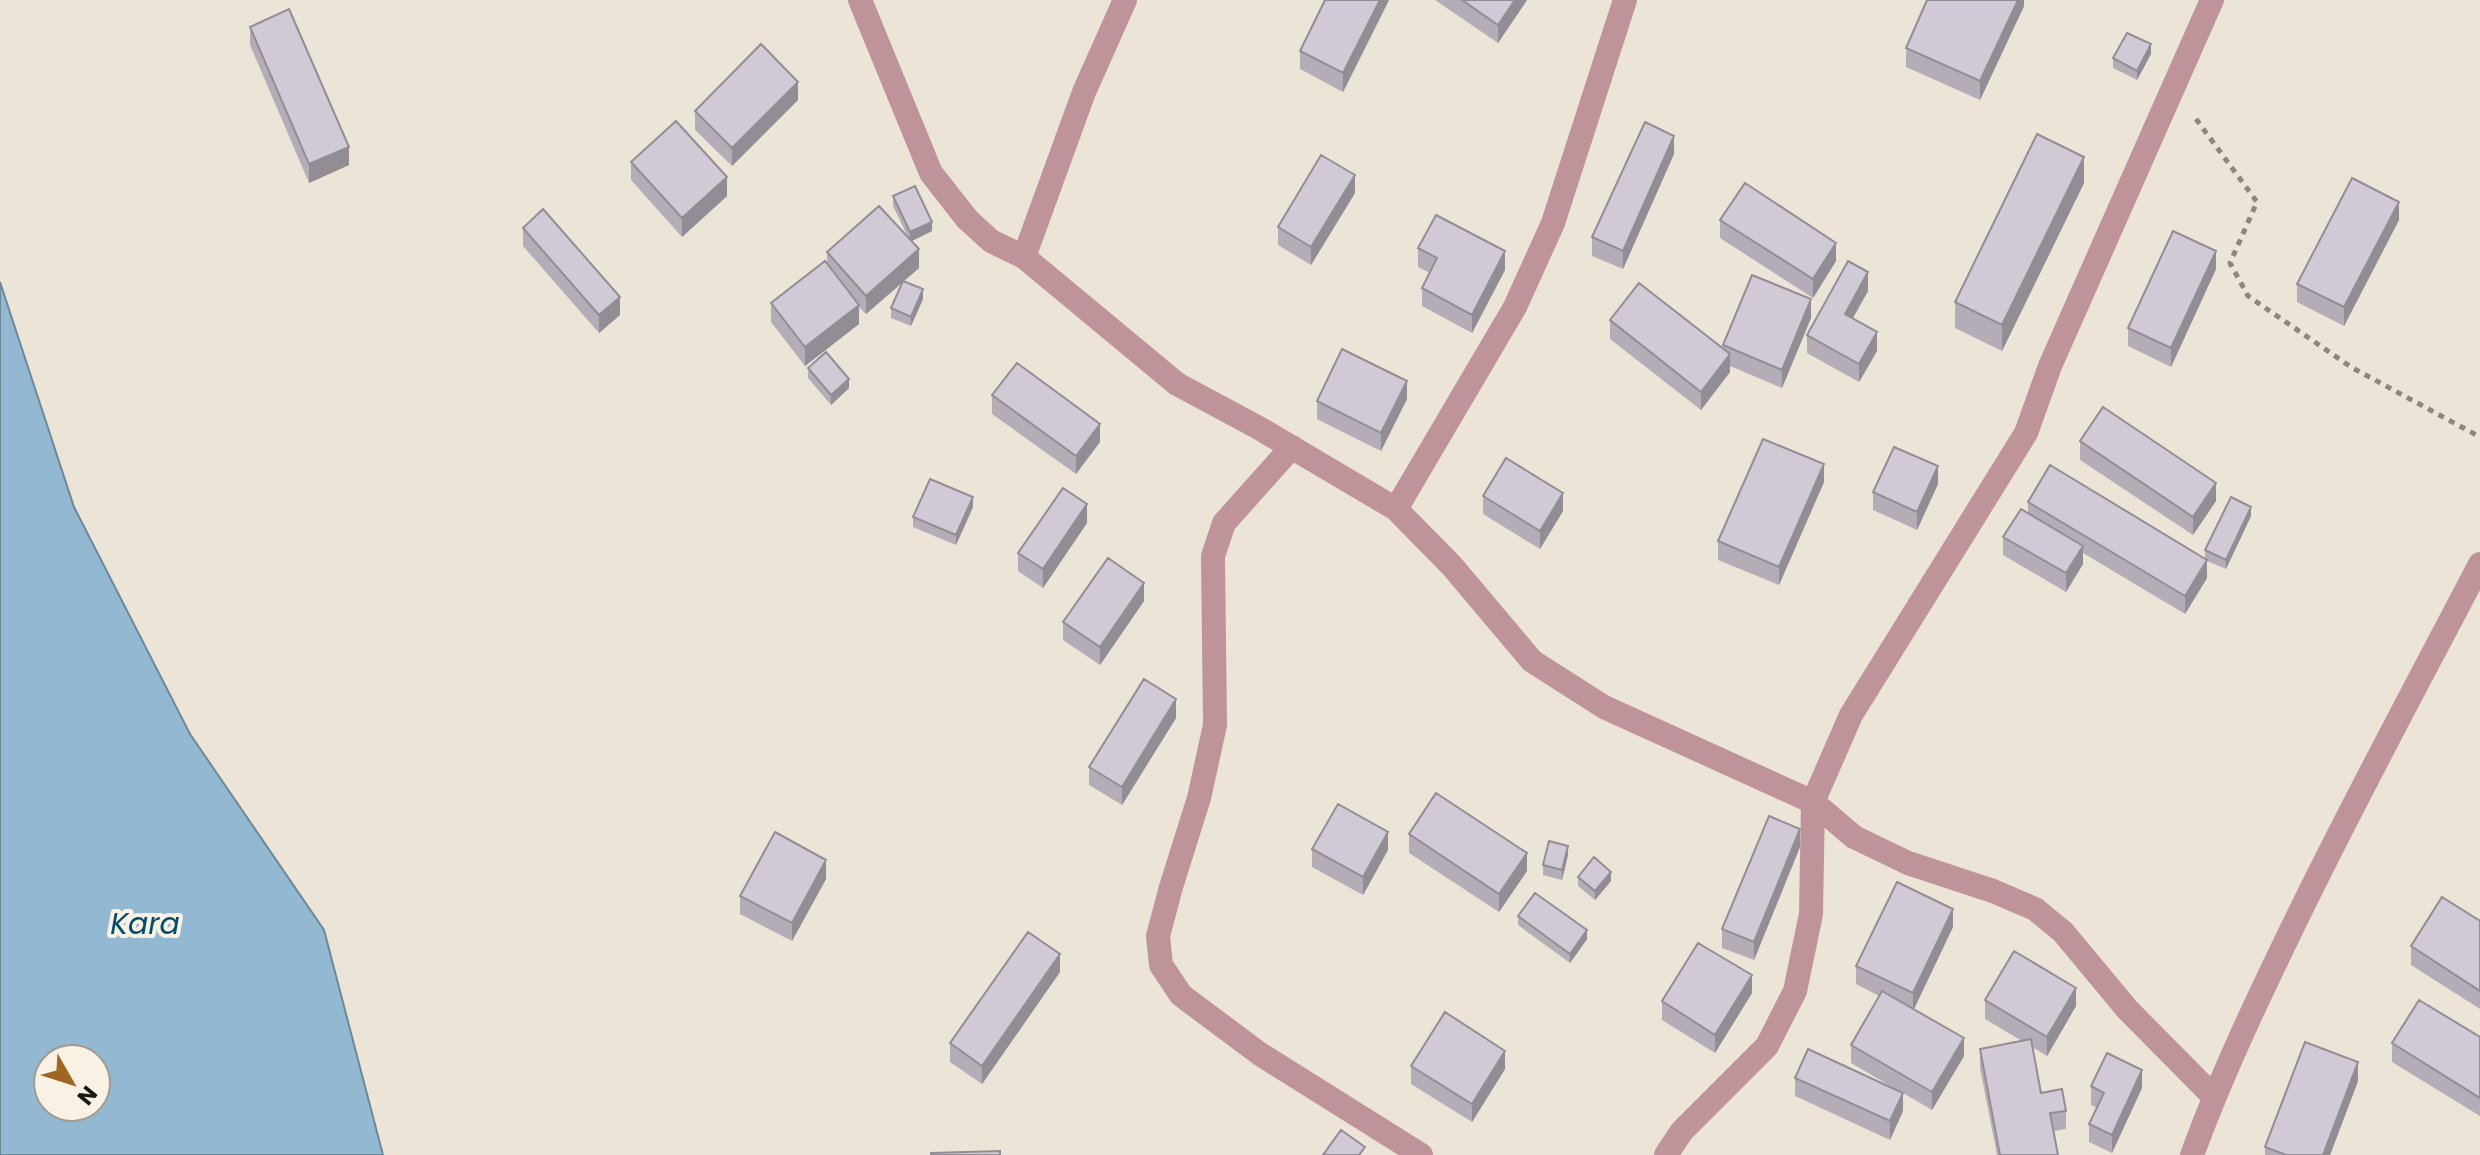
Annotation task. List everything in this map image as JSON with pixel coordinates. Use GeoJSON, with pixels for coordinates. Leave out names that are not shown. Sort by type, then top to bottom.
{"type":"FeatureCollection","features":[{"type":"Feature","properties":{"kind":"street"},"geometry":{"type":"LineString","coordinates":[[860,0],[931,173],[967,219],[991,241],[1024,257],[1177,384],[1396,509],[1452,566],[1532,661],[1604,707],[1813,802],[1854,837],[1908,863],[1993,891],[2035,909],[2063,932],[2127,1009],[2213,1096]]}},
{"type":"Feature","properties":{"kind":"street"},"geometry":{"type":"LineString","coordinates":[[1024,257],[1084,92],[1125,0]]}},
{"type":"Feature","properties":{"kind":"street"},"geometry":{"type":"LineString","coordinates":[[1396,509],[1522,293],[1553,223],[1625,0]]}},
{"type":"Feature","properties":{"kind":"street"},"geometry":{"type":"LineString","coordinates":[[1666,1155],[1682,1131],[1767,1046],[1795,991],[1811,914],[1813,802],[1851,715],[2026,433],[2050,366],[2212,0]]}},
{"type":"Feature","properties":{"kind":"street"},"geometry":{"type":"LineString","coordinates":[[1292,447],[1224,523],[1213,556],[1215,725],[1199,798],[1158,936],[1161,965],[1181,995],[1260,1054],[1421,1155]]}},
{"type":"Feature","properties":{"kind":"street"},"geometry":{"type":"LineString","coordinates":[[2192,1155],[2213,1096],[2333,845],[2480,564]]}},
{"type":"Feature","properties":{"kind":"path"},"geometry":{"type":"LineString","coordinates":[[2170,95],[2202,126],[2257,202],[2230,263],[2248,296],[2351,367],[2480,437]]}},
{"type":"Feature","properties":{"kind":"water","name":"Kara"},"geometry":{"type":"Polygon","coordinates":[[[0,282],[74,507],[190,734],[324,930],[383,1155],[0,1155],[0,282]]]}},
{"type":"Feature","properties":{"kind":"building"},"geometry":{"type":"Polygon","coordinates":[[[1325,0],[1380,0],[1343,73],[1300,51],[1325,0]]]}},
{"type":"Feature","properties":{"kind":"building"},"geometry":{"type":"Polygon","coordinates":[[[1462,0],[1515,0],[1498,25],[1462,0]]]}},
{"type":"Feature","properties":{"kind":"building"},"geometry":{"type":"Polygon","coordinates":[[[1927,0],[2018,0],[1980,81],[1906,48],[1927,0]]]}},
{"type":"Feature","properties":{"kind":"building"},"geometry":{"type":"Polygon","coordinates":[[[289,9],[349,147],[309,164],[250,27],[289,9]]]}},
{"type":"Feature","properties":{"kind":"building"},"geometry":{"type":"Polygon","coordinates":[[[2127,33],[2151,44],[2137,71],[2113,58],[2127,33]]]}},
{"type":"Feature","properties":{"kind":"building"},"geometry":{"type":"Polygon","coordinates":[[[761,44],[798,82],[732,148],[695,111],[761,44]]]}},
{"type":"Feature","properties":{"kind":"building"},"geometry":{"type":"Polygon","coordinates":[[[676,121],[727,177],[682,218],[631,162],[676,121]]]}},
{"type":"Feature","properties":{"kind":"building"},"geometry":{"type":"Polygon","coordinates":[[[1645,122],[1674,136],[1623,251],[1592,237],[1645,122]]]}},
{"type":"Feature","properties":{"kind":"building"},"geometry":{"type":"Polygon","coordinates":[[[2037,134],[2084,157],[2002,325],[1955,302],[2037,134]]]}},
{"type":"Feature","properties":{"kind":"building"},"geometry":{"type":"Polygon","coordinates":[[[1321,155],[1355,175],[1311,247],[1278,227],[1321,155]]]}},
{"type":"Feature","properties":{"kind":"building"},"geometry":{"type":"Polygon","coordinates":[[[2352,178],[2399,202],[2344,307],[2297,284],[2352,178]]]}},
{"type":"Feature","properties":{"kind":"building"},"geometry":{"type":"Polygon","coordinates":[[[1745,183],[1836,243],[1813,279],[1720,220],[1745,183]]]}},
{"type":"Feature","properties":{"kind":"building"},"geometry":{"type":"Polygon","coordinates":[[[915,186],[932,222],[910,232],[893,196],[915,186]]]}},
{"type":"Feature","properties":{"kind":"building"},"geometry":{"type":"Polygon","coordinates":[[[879,206],[919,249],[866,296],[827,252],[879,206]]]}},
{"type":"Feature","properties":{"kind":"building"},"geometry":{"type":"Polygon","coordinates":[[[543,209],[620,297],[599,315],[523,228],[543,209]]]}},
{"type":"Feature","properties":{"kind":"building"},"geometry":{"type":"Polygon","coordinates":[[[1436,215],[1505,251],[1472,315],[1422,288],[1437,258],[1418,248],[1436,215]]]}},
{"type":"Feature","properties":{"kind":"building"},"geometry":{"type":"Polygon","coordinates":[[[2173,231],[2216,251],[2171,348],[2128,328],[2173,231]]]}},
{"type":"Feature","properties":{"kind":"building"},"geometry":{"type":"Polygon","coordinates":[[[825,261],[859,305],[805,347],[771,303],[825,261]]]}},
{"type":"Feature","properties":{"kind":"building"},"geometry":{"type":"Polygon","coordinates":[[[1848,261],[1868,272],[1845,314],[1877,332],[1859,364],[1807,335],[1848,261]]]}},
{"type":"Feature","properties":{"kind":"building"},"geometry":{"type":"Polygon","coordinates":[[[1752,275],[1811,299],[1782,370],[1723,345],[1752,275]]]}},
{"type":"Feature","properties":{"kind":"building"},"geometry":{"type":"Polygon","coordinates":[[[903,281],[923,289],[911,317],[891,308],[903,281]]]}},
{"type":"Feature","properties":{"kind":"building"},"geometry":{"type":"Polygon","coordinates":[[[1639,283],[1730,354],[1701,392],[1610,320],[1639,283]]]}},
{"type":"Feature","properties":{"kind":"building"},"geometry":{"type":"Polygon","coordinates":[[[1342,349],[1407,381],[1381,433],[1317,401],[1342,349]]]}},
{"type":"Feature","properties":{"kind":"building"},"geometry":{"type":"Polygon","coordinates":[[[826,352],[849,379],[831,395],[808,368],[826,352]]]}},
{"type":"Feature","properties":{"kind":"building"},"geometry":{"type":"Polygon","coordinates":[[[1017,363],[1100,424],[1076,456],[992,395],[1017,363]]]}},
{"type":"Feature","properties":{"kind":"building"},"geometry":{"type":"Polygon","coordinates":[[[2103,407],[2216,483],[2193,517],[2080,441],[2103,407]]]}},
{"type":"Feature","properties":{"kind":"building"},"geometry":{"type":"Polygon","coordinates":[[[1763,439],[1824,464],[1779,567],[1718,541],[1763,439]]]}},
{"type":"Feature","properties":{"kind":"building"},"geometry":{"type":"Polygon","coordinates":[[[1894,447],[1938,466],[1917,512],[1873,492],[1894,447]]]}},
{"type":"Feature","properties":{"kind":"building"},"geometry":{"type":"Polygon","coordinates":[[[1506,458],[1563,493],[1540,531],[1483,496],[1506,458]]]}},
{"type":"Feature","properties":{"kind":"building"},"geometry":{"type":"Polygon","coordinates":[[[2050,465],[2207,560],[2185,596],[2028,502],[2050,465]]]}},
{"type":"Feature","properties":{"kind":"building"},"geometry":{"type":"Polygon","coordinates":[[[930,479],[973,497],[956,535],[913,517],[930,479]]]}},
{"type":"Feature","properties":{"kind":"building"},"geometry":{"type":"Polygon","coordinates":[[[1063,488],[1087,504],[1043,569],[1018,553],[1063,488]]]}},
{"type":"Feature","properties":{"kind":"building"},"geometry":{"type":"Polygon","coordinates":[[[2231,497],[2251,507],[2226,560],[2205,550],[2231,497]]]}},
{"type":"Feature","properties":{"kind":"building"},"geometry":{"type":"Polygon","coordinates":[[[2021,509],[2083,546],[2066,573],[2003,537],[2021,509]]]}},
{"type":"Feature","properties":{"kind":"building"},"geometry":{"type":"Polygon","coordinates":[[[1108,558],[1144,583],[1100,647],[1063,622],[1108,558]]]}},
{"type":"Feature","properties":{"kind":"building"},"geometry":{"type":"Polygon","coordinates":[[[1144,679],[1176,699],[1122,787],[1089,767],[1144,679]]]}},
{"type":"Feature","properties":{"kind":"building"},"geometry":{"type":"Polygon","coordinates":[[[1436,793],[1527,853],[1499,894],[1409,834],[1436,793]]]}},
{"type":"Feature","properties":{"kind":"building"},"geometry":{"type":"Polygon","coordinates":[[[1338,804],[1388,832],[1363,877],[1312,849],[1338,804]]]}},
{"type":"Feature","properties":{"kind":"building"},"geometry":{"type":"Polygon","coordinates":[[[1769,816],[1800,829],[1754,942],[1722,929],[1769,816]]]}},
{"type":"Feature","properties":{"kind":"building"},"geometry":{"type":"Polygon","coordinates":[[[775,832],[826,860],[792,923],[740,896],[775,832]]]}},
{"type":"Feature","properties":{"kind":"building"},"geometry":{"type":"Polygon","coordinates":[[[1549,841],[1568,846],[1562,870],[1543,865],[1549,841]]]}},
{"type":"Feature","properties":{"kind":"building"},"geometry":{"type":"Polygon","coordinates":[[[1594,857],[1611,872],[1595,891],[1578,877],[1594,857]]]}},
{"type":"Feature","properties":{"kind":"building"},"geometry":{"type":"Polygon","coordinates":[[[1897,882],[1953,909],[1913,993],[1856,966],[1897,882]]]}},
{"type":"Feature","properties":{"kind":"building"},"geometry":{"type":"Polygon","coordinates":[[[1535,893],[1587,930],[1570,954],[1518,916],[1535,893]]]}},
{"type":"Feature","properties":{"kind":"building"},"geometry":{"type":"Polygon","coordinates":[[[2442,897],[2480,921],[2480,991],[2411,946],[2442,897]]]}},
{"type":"Feature","properties":{"kind":"building"},"geometry":{"type":"Polygon","coordinates":[[[1028,932],[1060,954],[982,1066],[950,1043],[1028,932]]]}},
{"type":"Feature","properties":{"kind":"building"},"geometry":{"type":"Polygon","coordinates":[[[1698,943],[1752,975],[1715,1035],[1662,1001],[1698,943]]]}},
{"type":"Feature","properties":{"kind":"building"},"geometry":{"type":"Polygon","coordinates":[[[2014,951],[2076,988],[2047,1037],[1985,1000],[2014,951]]]}},
{"type":"Feature","properties":{"kind":"building"},"geometry":{"type":"Polygon","coordinates":[[[1882,991],[1964,1038],[1932,1092],[1851,1045],[1882,991]]]}},
{"type":"Feature","properties":{"kind":"building"},"geometry":{"type":"Polygon","coordinates":[[[2419,1000],[2480,1037],[2480,1098],[2392,1043],[2419,1000]]]}},
{"type":"Feature","properties":{"kind":"building"},"geometry":{"type":"Polygon","coordinates":[[[1445,1012],[1505,1051],[1472,1104],[1411,1066],[1445,1012]]]}},
{"type":"Feature","properties":{"kind":"building"},"geometry":{"type":"Polygon","coordinates":[[[2031,1039],[2041,1093],[2062,1089],[2066,1111],[2050,1113],[2058,1155],[2000,1155],[1980,1049],[2031,1039]]]}},
{"type":"Feature","properties":{"kind":"building"},"geometry":{"type":"Polygon","coordinates":[[[2305,1042],[2358,1062],[2323,1155],[2286,1155],[2265,1147],[2305,1042]]]}},
{"type":"Feature","properties":{"kind":"building"},"geometry":{"type":"Polygon","coordinates":[[[1808,1049],[1903,1093],[1890,1121],[1795,1078],[1808,1049]]]}},
{"type":"Feature","properties":{"kind":"building"},"geometry":{"type":"Polygon","coordinates":[[[2107,1053],[2142,1070],[2112,1135],[2089,1124],[2104,1093],[2091,1086],[2107,1053]]]}},
{"type":"Feature","properties":{"kind":"building"},"geometry":{"type":"Polygon","coordinates":[[[1341,1130],[1365,1147],[1359,1155],[1323,1155],[1341,1130]]]}},
{"type":"Feature","properties":{"kind":"building"},"geometry":{"type":"Polygon","coordinates":[[[1000,1151],[1000,1155],[931,1155],[931,1153],[1000,1151]]]}}]}
